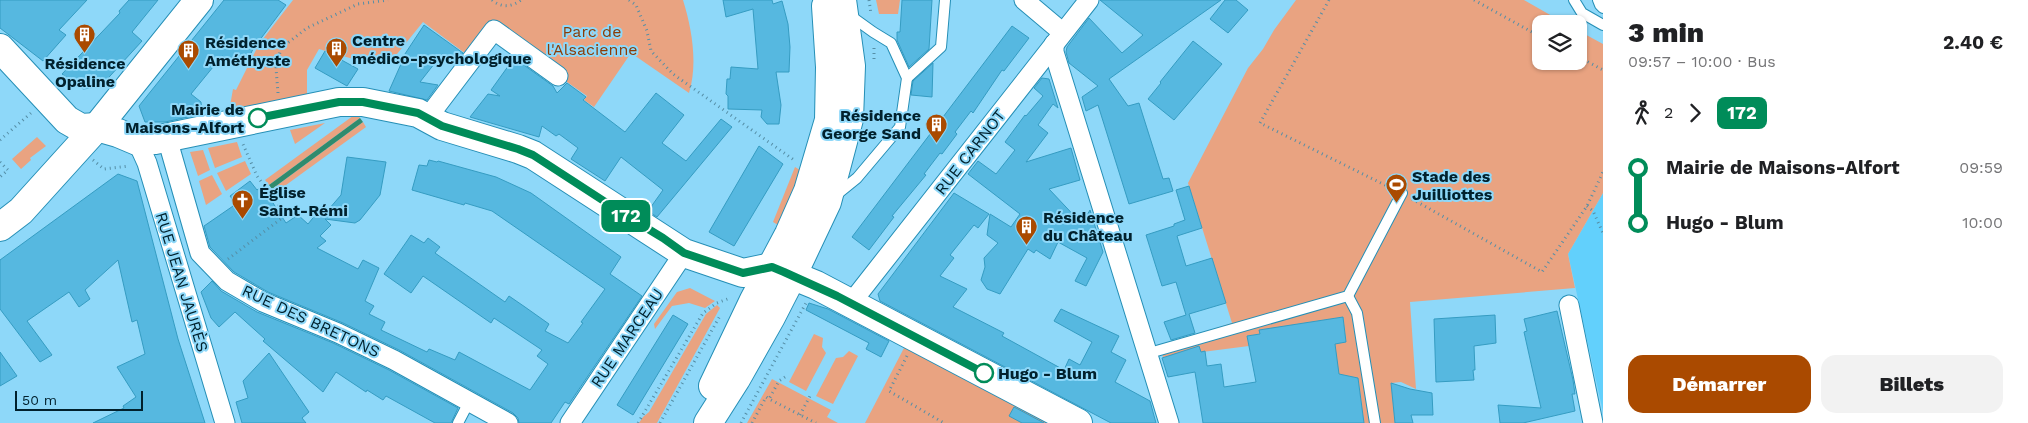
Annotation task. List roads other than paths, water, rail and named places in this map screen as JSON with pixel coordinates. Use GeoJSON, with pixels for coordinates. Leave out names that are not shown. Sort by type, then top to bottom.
{"type":"FeatureCollection","features":[{"type":"Feature","properties":{"kind":"main road"},"geometry":{"type":"LineString","coordinates":[[0,227],[21,211],[97,127],[199,0]]}},
{"type":"Feature","properties":{"kind":"main road"},"geometry":{"type":"LineString","coordinates":[[695,423],[754,300],[782,272],[827,202],[849,119],[851,66],[838,4]]}},
{"type":"Feature","properties":{"kind":"main road"},"geometry":{"type":"LineString","coordinates":[[708,423],[736,379],[782,272],[808,191],[829,120],[830,67],[828,16],[838,4]]}},
{"type":"Feature","properties":{"kind":"main road"},"geometry":{"type":"LineString","coordinates":[[0,48],[67,120],[81,128],[97,127],[118,133],[135,153],[167,138],[329,103],[350,102],[400,109],[428,117],[442,126],[533,155],[684,253],[743,273],[782,272],[851,303],[1078,423]]}},
{"type":"Feature","properties":{"kind":"street"},"geometry":{"type":"LineString","coordinates":[[1024,0],[1058,38],[1054,52],[1146,354],[1169,423]]}},
{"type":"Feature","properties":{"kind":"street","name":"RUE CARNOT"},"geometry":{"type":"LineString","coordinates":[[851,303],[1089,0]]}},
{"type":"Feature","properties":{"kind":"street"},"geometry":{"type":"LineString","coordinates":[[428,117],[494,30],[558,76]]}},
{"type":"Feature","properties":{"kind":"street","name":"RUE DES BRETONS"},"geometry":{"type":"LineString","coordinates":[[167,138],[200,253],[214,270],[227,281],[263,302],[354,341],[508,423]]}},
{"type":"Feature","properties":{"kind":"street","name":"RUE JEAN JAURÈS"},"geometry":{"type":"LineString","coordinates":[[135,153],[147,163],[225,423]]}},
{"type":"Feature","properties":{"kind":"street","name":"RUE MARCEAU"},"geometry":{"type":"LineString","coordinates":[[570,423],[684,253]]}},
{"type":"Feature","properties":{"kind":"street"},"geometry":{"type":"LineString","coordinates":[[1569,305],[1593,423]]}},
{"type":"Feature","properties":{"kind":"lane"},"geometry":{"type":"LineString","coordinates":[[906,78],[941,47],[945,0]]}},
{"type":"Feature","properties":{"kind":"lane"},"geometry":{"type":"LineString","coordinates":[[1574,0],[1582,13],[1603,25]]}},
{"type":"Feature","properties":{"kind":"lane"},"geometry":{"type":"LineString","coordinates":[[1598,0],[1603,8]]}},
{"type":"Feature","properties":{"kind":"lane"},"geometry":{"type":"LineString","coordinates":[[827,202],[857,178],[900,127],[906,78],[891,43],[873,32],[838,4]]}},
{"type":"Feature","properties":{"kind":"lane"},"geometry":{"type":"LineString","coordinates":[[1146,354],[1348,296],[1402,193]]}},
{"type":"Feature","properties":{"kind":"lane"},"geometry":{"type":"LineString","coordinates":[[1348,296],[1357,313],[1375,423]]}},
{"type":"Feature","properties":{"kind":"lane"},"geometry":{"type":"LineString","coordinates":[[458,423],[469,402]]}},
{"type":"Feature","properties":{"kind":"place","name":"Résidence Opaline"},"geometry":{"type":"Point","coordinates":[85,53]}},
{"type":"Feature","properties":{"kind":"place","name":"Centre médico-psychologique"},"geometry":{"type":"Point","coordinates":[336,68]}},
{"type":"Feature","properties":{"kind":"place","name":"Résidence Améthyste"},"geometry":{"type":"Point","coordinates":[189,70]}},
{"type":"Feature","properties":{"kind":"place","name":"Mairie de Maisons-Alfort"},"geometry":{"type":"Point","coordinates":[258,118]}},
{"type":"Feature","properties":{"kind":"place","name":"Résidence George Sand"},"geometry":{"type":"Point","coordinates":[937,143]}},
{"type":"Feature","properties":{"kind":"place","name":"Stade des Juilliottes"},"geometry":{"type":"Point","coordinates":[1396,204]}},
{"type":"Feature","properties":{"kind":"place","name":"Église Saint-Rémi"},"geometry":{"type":"Point","coordinates":[243,220]}},
{"type":"Feature","properties":{"kind":"place","name":"Résidence du Château"},"geometry":{"type":"Point","coordinates":[1027,245]}},
{"type":"Feature","properties":{"kind":"place","name":"Hugo - Blum"},"geometry":{"type":"Point","coordinates":[984,373]}},
{"type":"Feature","properties":{"kind":"park label","name":"Parc de l'Alsacienne"},"geometry":{"type":"Point","coordinates":[592,40]}}]}
